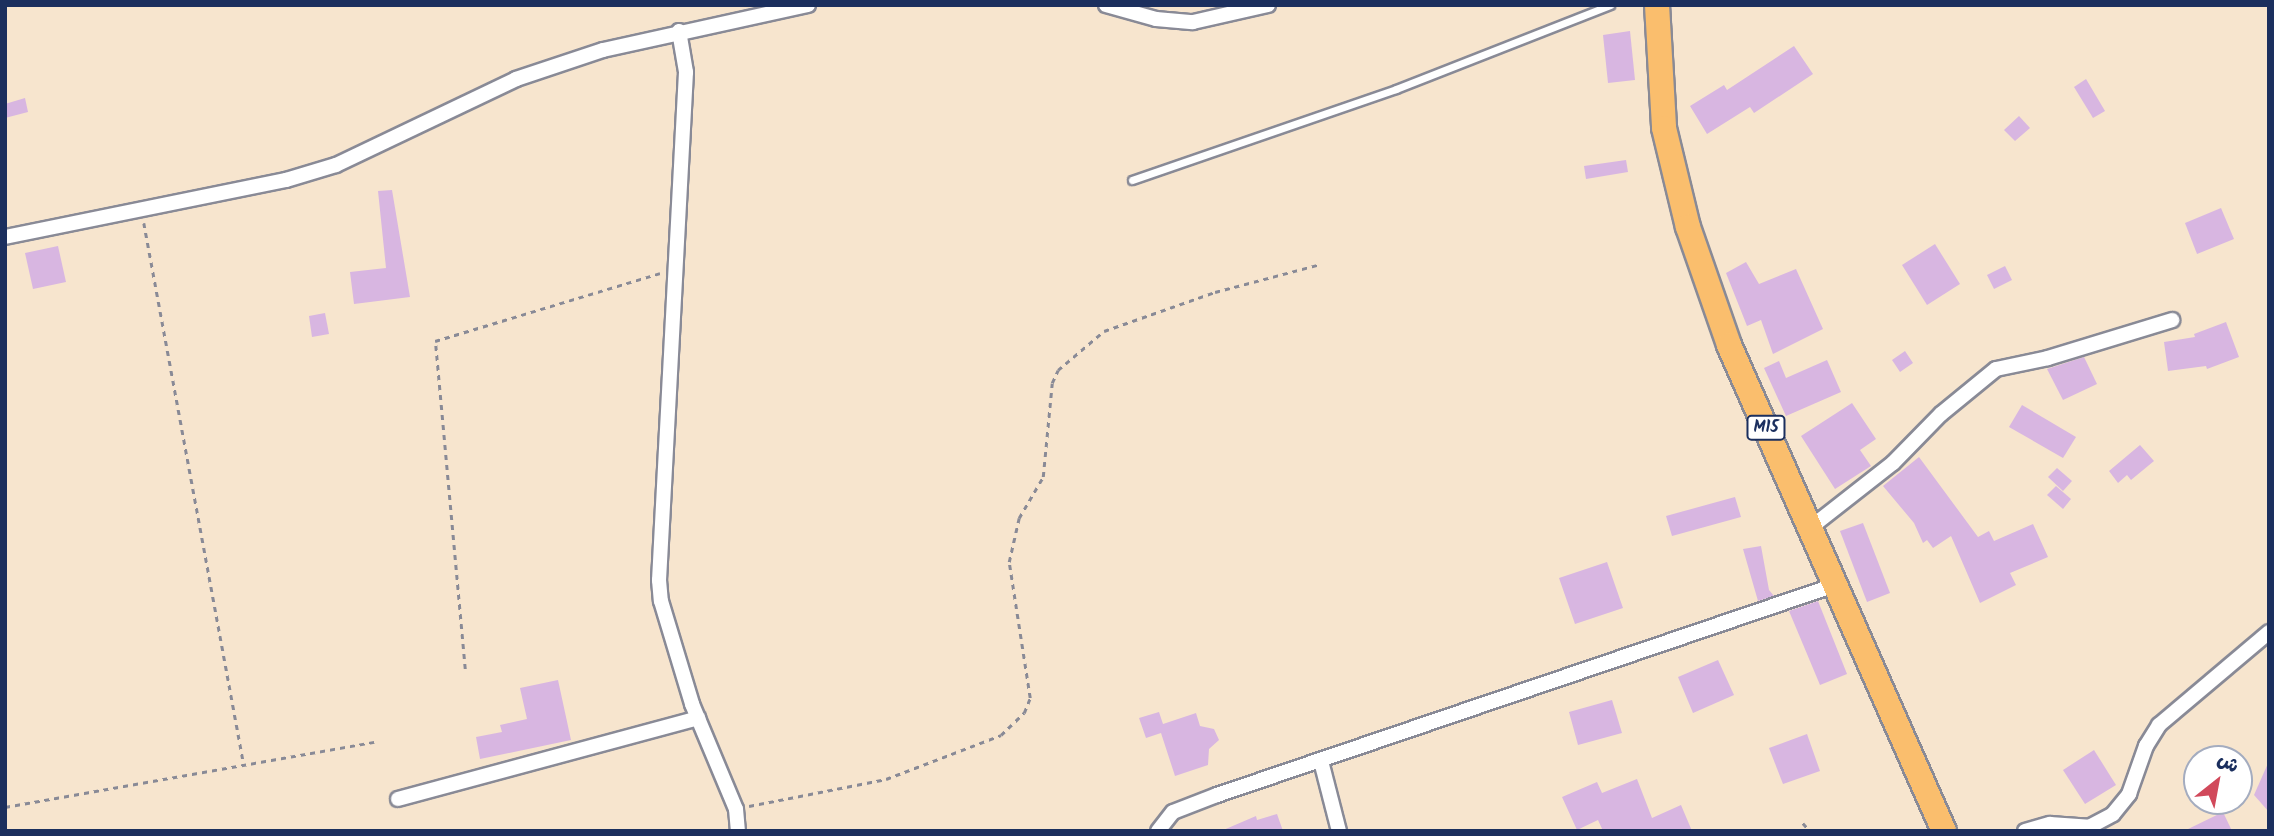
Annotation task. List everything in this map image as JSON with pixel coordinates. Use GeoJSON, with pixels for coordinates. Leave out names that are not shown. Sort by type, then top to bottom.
{"type":"FeatureCollection","features":[{"type":"Feature","properties":{"kind":"highway","name":"M15"},"geometry":{"type":"LineString","coordinates":[[1657,5],[1664,128],[1688,227],[1729,345],[1944,831]]}},
{"type":"Feature","properties":{"kind":"street"},"geometry":{"type":"LineString","coordinates":[[5,237],[286,180],[336,165],[516,79],[679,31],[808,5]]}},
{"type":"Feature","properties":{"kind":"street"},"geometry":{"type":"LineString","coordinates":[[1107,5],[1156,19],[1193,22],[1268,5]]}},
{"type":"Feature","properties":{"kind":"street"},"geometry":{"type":"LineString","coordinates":[[679,31],[686,72],[673,269],[674,344],[659,580],[661,601],[698,718],[736,809],[738,831]]}},
{"type":"Feature","properties":{"kind":"street"},"geometry":{"type":"LineString","coordinates":[[1810,528],[1893,463],[1941,414],[1996,369],[2048,358],[2172,320]]}},
{"type":"Feature","properties":{"kind":"street"},"geometry":{"type":"LineString","coordinates":[[1158,831],[1173,812],[1835,585]]}},
{"type":"Feature","properties":{"kind":"street"},"geometry":{"type":"LineString","coordinates":[[2025,831],[2050,824],[2089,827],[2113,814],[2129,794],[2146,746],[2159,725],[2269,632]]}},
{"type":"Feature","properties":{"kind":"street"},"geometry":{"type":"LineString","coordinates":[[398,799],[698,718]]}},
{"type":"Feature","properties":{"kind":"street"},"geometry":{"type":"LineString","coordinates":[[1321,761],[1339,831]]}},
{"type":"Feature","properties":{"kind":"lane"},"geometry":{"type":"LineString","coordinates":[[1132,180],[1396,89],[1610,5]]}},
{"type":"Feature","properties":{"kind":"path"},"geometry":{"type":"LineString","coordinates":[[142,210],[244,765]]}},
{"type":"Feature","properties":{"kind":"path"},"geometry":{"type":"LineString","coordinates":[[736,809],[886,779],[1001,735],[1024,713],[1030,698],[1009,562],[1018,518],[1042,477],[1052,383],[1058,370],[1104,331],[1215,292],[1317,265]]}},
{"type":"Feature","properties":{"kind":"path"},"geometry":{"type":"LineString","coordinates":[[465,670],[435,341],[673,269]]}},
{"type":"Feature","properties":{"kind":"path"},"geometry":{"type":"LineString","coordinates":[[5,807],[374,742]]}},
{"type":"Feature","properties":{"kind":"path"},"geometry":{"type":"LineString","coordinates":[[1803,823],[1810,831]]}},
{"type":"Feature","properties":{"kind":"building"},"geometry":{"type":"Polygon","coordinates":[[[1630,31],[1635,80],[1608,83],[1603,35],[1630,31]]]}},
{"type":"Feature","properties":{"kind":"building"},"geometry":{"type":"Polygon","coordinates":[[[1794,46],[1813,74],[1754,113],[1750,107],[1707,134],[1690,106],[1724,85],[1727,90],[1794,46]]]}},
{"type":"Feature","properties":{"kind":"building"},"geometry":{"type":"Polygon","coordinates":[[[2086,79],[2105,111],[2093,118],[2074,87],[2086,79]]]}},
{"type":"Feature","properties":{"kind":"building"},"geometry":{"type":"Polygon","coordinates":[[[25,98],[28,112],[5,118],[5,104],[25,98]]]}},
{"type":"Feature","properties":{"kind":"building"},"geometry":{"type":"Polygon","coordinates":[[[2019,116],[2030,128],[2015,141],[2004,130],[2019,116]]]}},
{"type":"Feature","properties":{"kind":"building"},"geometry":{"type":"Polygon","coordinates":[[[1626,160],[1628,172],[1586,179],[1584,166],[1626,160]]]}},
{"type":"Feature","properties":{"kind":"building"},"geometry":{"type":"Polygon","coordinates":[[[392,190],[410,297],[354,304],[350,272],[386,268],[378,191],[392,190]]]}},
{"type":"Feature","properties":{"kind":"building"},"geometry":{"type":"Polygon","coordinates":[[[2221,208],[2234,239],[2197,254],[2185,223],[2221,208]]]}},
{"type":"Feature","properties":{"kind":"building"},"geometry":{"type":"Polygon","coordinates":[[[1935,244],[1960,284],[1927,305],[1902,265],[1935,244]]]}},
{"type":"Feature","properties":{"kind":"building"},"geometry":{"type":"Polygon","coordinates":[[[58,246],[66,282],[33,289],[25,253],[58,246]]]}},
{"type":"Feature","properties":{"kind":"building"},"geometry":{"type":"Polygon","coordinates":[[[1746,262],[1759,284],[1796,269],[1823,329],[1773,354],[1761,320],[1747,326],[1726,273],[1746,262]]]}},
{"type":"Feature","properties":{"kind":"building"},"geometry":{"type":"Polygon","coordinates":[[[2005,266],[2012,280],[1994,289],[1987,275],[2005,266]]]}},
{"type":"Feature","properties":{"kind":"building"},"geometry":{"type":"Polygon","coordinates":[[[325,313],[329,334],[312,337],[309,316],[325,313]]]}},
{"type":"Feature","properties":{"kind":"building"},"geometry":{"type":"Polygon","coordinates":[[[2226,322],[2239,357],[2207,369],[2206,366],[2168,371],[2164,342],[2195,337],[2194,334],[2226,322]]]}},
{"type":"Feature","properties":{"kind":"building"},"geometry":{"type":"Polygon","coordinates":[[[1905,351],[1913,363],[1900,372],[1892,360],[1905,351]]]}},
{"type":"Feature","properties":{"kind":"building"},"geometry":{"type":"Polygon","coordinates":[[[2084,357],[2097,384],[2063,400],[2047,369],[2084,357]]]}},
{"type":"Feature","properties":{"kind":"building"},"geometry":{"type":"Polygon","coordinates":[[[1827,360],[1841,392],[1786,416],[1764,368],[1779,361],[1786,378],[1827,360]]]}},
{"type":"Feature","properties":{"kind":"building"},"geometry":{"type":"Polygon","coordinates":[[[1852,403],[1876,439],[1860,450],[1871,466],[1835,489],[1801,436],[1852,403]]]}},
{"type":"Feature","properties":{"kind":"building"},"geometry":{"type":"Polygon","coordinates":[[[2022,405],[2076,437],[2063,458],[2009,427],[2022,405]]]}},
{"type":"Feature","properties":{"kind":"building"},"geometry":{"type":"Polygon","coordinates":[[[2140,445],[2154,461],[2131,480],[2127,475],[2118,483],[2109,471],[2140,445]]]}},
{"type":"Feature","properties":{"kind":"building"},"geometry":{"type":"Polygon","coordinates":[[[1919,457],[1978,537],[1989,531],[1994,541],[2033,524],[2048,557],[2010,573],[2016,585],[1980,603],[1951,536],[1933,548],[1927,540],[1923,543],[1914,523],[1883,486],[1919,457]]]}},
{"type":"Feature","properties":{"kind":"building"},"geometry":{"type":"Polygon","coordinates":[[[2057,468],[2072,481],[2063,491],[2048,477],[2057,468]]]}},
{"type":"Feature","properties":{"kind":"building"},"geometry":{"type":"Polygon","coordinates":[[[2056,486],[2071,499],[2063,509],[2047,495],[2056,486]]]}},
{"type":"Feature","properties":{"kind":"building"},"geometry":{"type":"Polygon","coordinates":[[[1735,497],[1741,517],[1672,536],[1666,516],[1735,497]]]}},
{"type":"Feature","properties":{"kind":"building"},"geometry":{"type":"Polygon","coordinates":[[[1863,523],[1890,593],[1867,602],[1840,531],[1863,523]]]}},
{"type":"Feature","properties":{"kind":"building"},"geometry":{"type":"Polygon","coordinates":[[[1761,546],[1769,590],[1774,596],[1758,601],[1743,549],[1761,546]]]}},
{"type":"Feature","properties":{"kind":"building"},"geometry":{"type":"Polygon","coordinates":[[[1607,562],[1623,608],[1575,624],[1559,578],[1607,562]]]}},
{"type":"Feature","properties":{"kind":"building"},"geometry":{"type":"Polygon","coordinates":[[[1818,601],[1847,674],[1820,685],[1789,611],[1818,601]]]}},
{"type":"Feature","properties":{"kind":"building"},"geometry":{"type":"Polygon","coordinates":[[[1718,660],[1734,695],[1693,713],[1678,677],[1718,660]]]}},
{"type":"Feature","properties":{"kind":"building"},"geometry":{"type":"Polygon","coordinates":[[[558,680],[571,740],[480,759],[476,737],[502,732],[500,725],[527,719],[520,688],[558,680]]]}},
{"type":"Feature","properties":{"kind":"building"},"geometry":{"type":"Polygon","coordinates":[[[1612,700],[1622,733],[1578,745],[1569,712],[1612,700]]]}},
{"type":"Feature","properties":{"kind":"building"},"geometry":{"type":"Polygon","coordinates":[[[1159,712],[1163,724],[1196,713],[1200,726],[1214,729],[1219,740],[1209,749],[1208,765],[1175,776],[1161,733],[1146,738],[1139,718],[1159,712]]]}},
{"type":"Feature","properties":{"kind":"building"},"geometry":{"type":"Polygon","coordinates":[[[1807,734],[1820,771],[1783,784],[1769,748],[1807,734]]]}},
{"type":"Feature","properties":{"kind":"building"},"geometry":{"type":"Polygon","coordinates":[[[2094,750],[2116,785],[2085,804],[2063,770],[2094,750]]]}},
{"type":"Feature","properties":{"kind":"building"},"geometry":{"type":"Polygon","coordinates":[[[2269,761],[2269,812],[2254,795],[2269,761]]]}},
{"type":"Feature","properties":{"kind":"building"},"geometry":{"type":"Polygon","coordinates":[[[1637,779],[1652,818],[1681,805],[1692,831],[1603,831],[1598,820],[1577,830],[1562,797],[1597,782],[1602,793],[1637,779]]]}},
{"type":"Feature","properties":{"kind":"building"},"geometry":{"type":"Polygon","coordinates":[[[1277,814],[1283,831],[1221,831],[1256,816],[1257,820],[1277,814]]]}},
{"type":"Feature","properties":{"kind":"building"},"geometry":{"type":"Polygon","coordinates":[[[2217,815],[2224,815],[2232,831],[2184,831],[2217,815]]]}}]}
